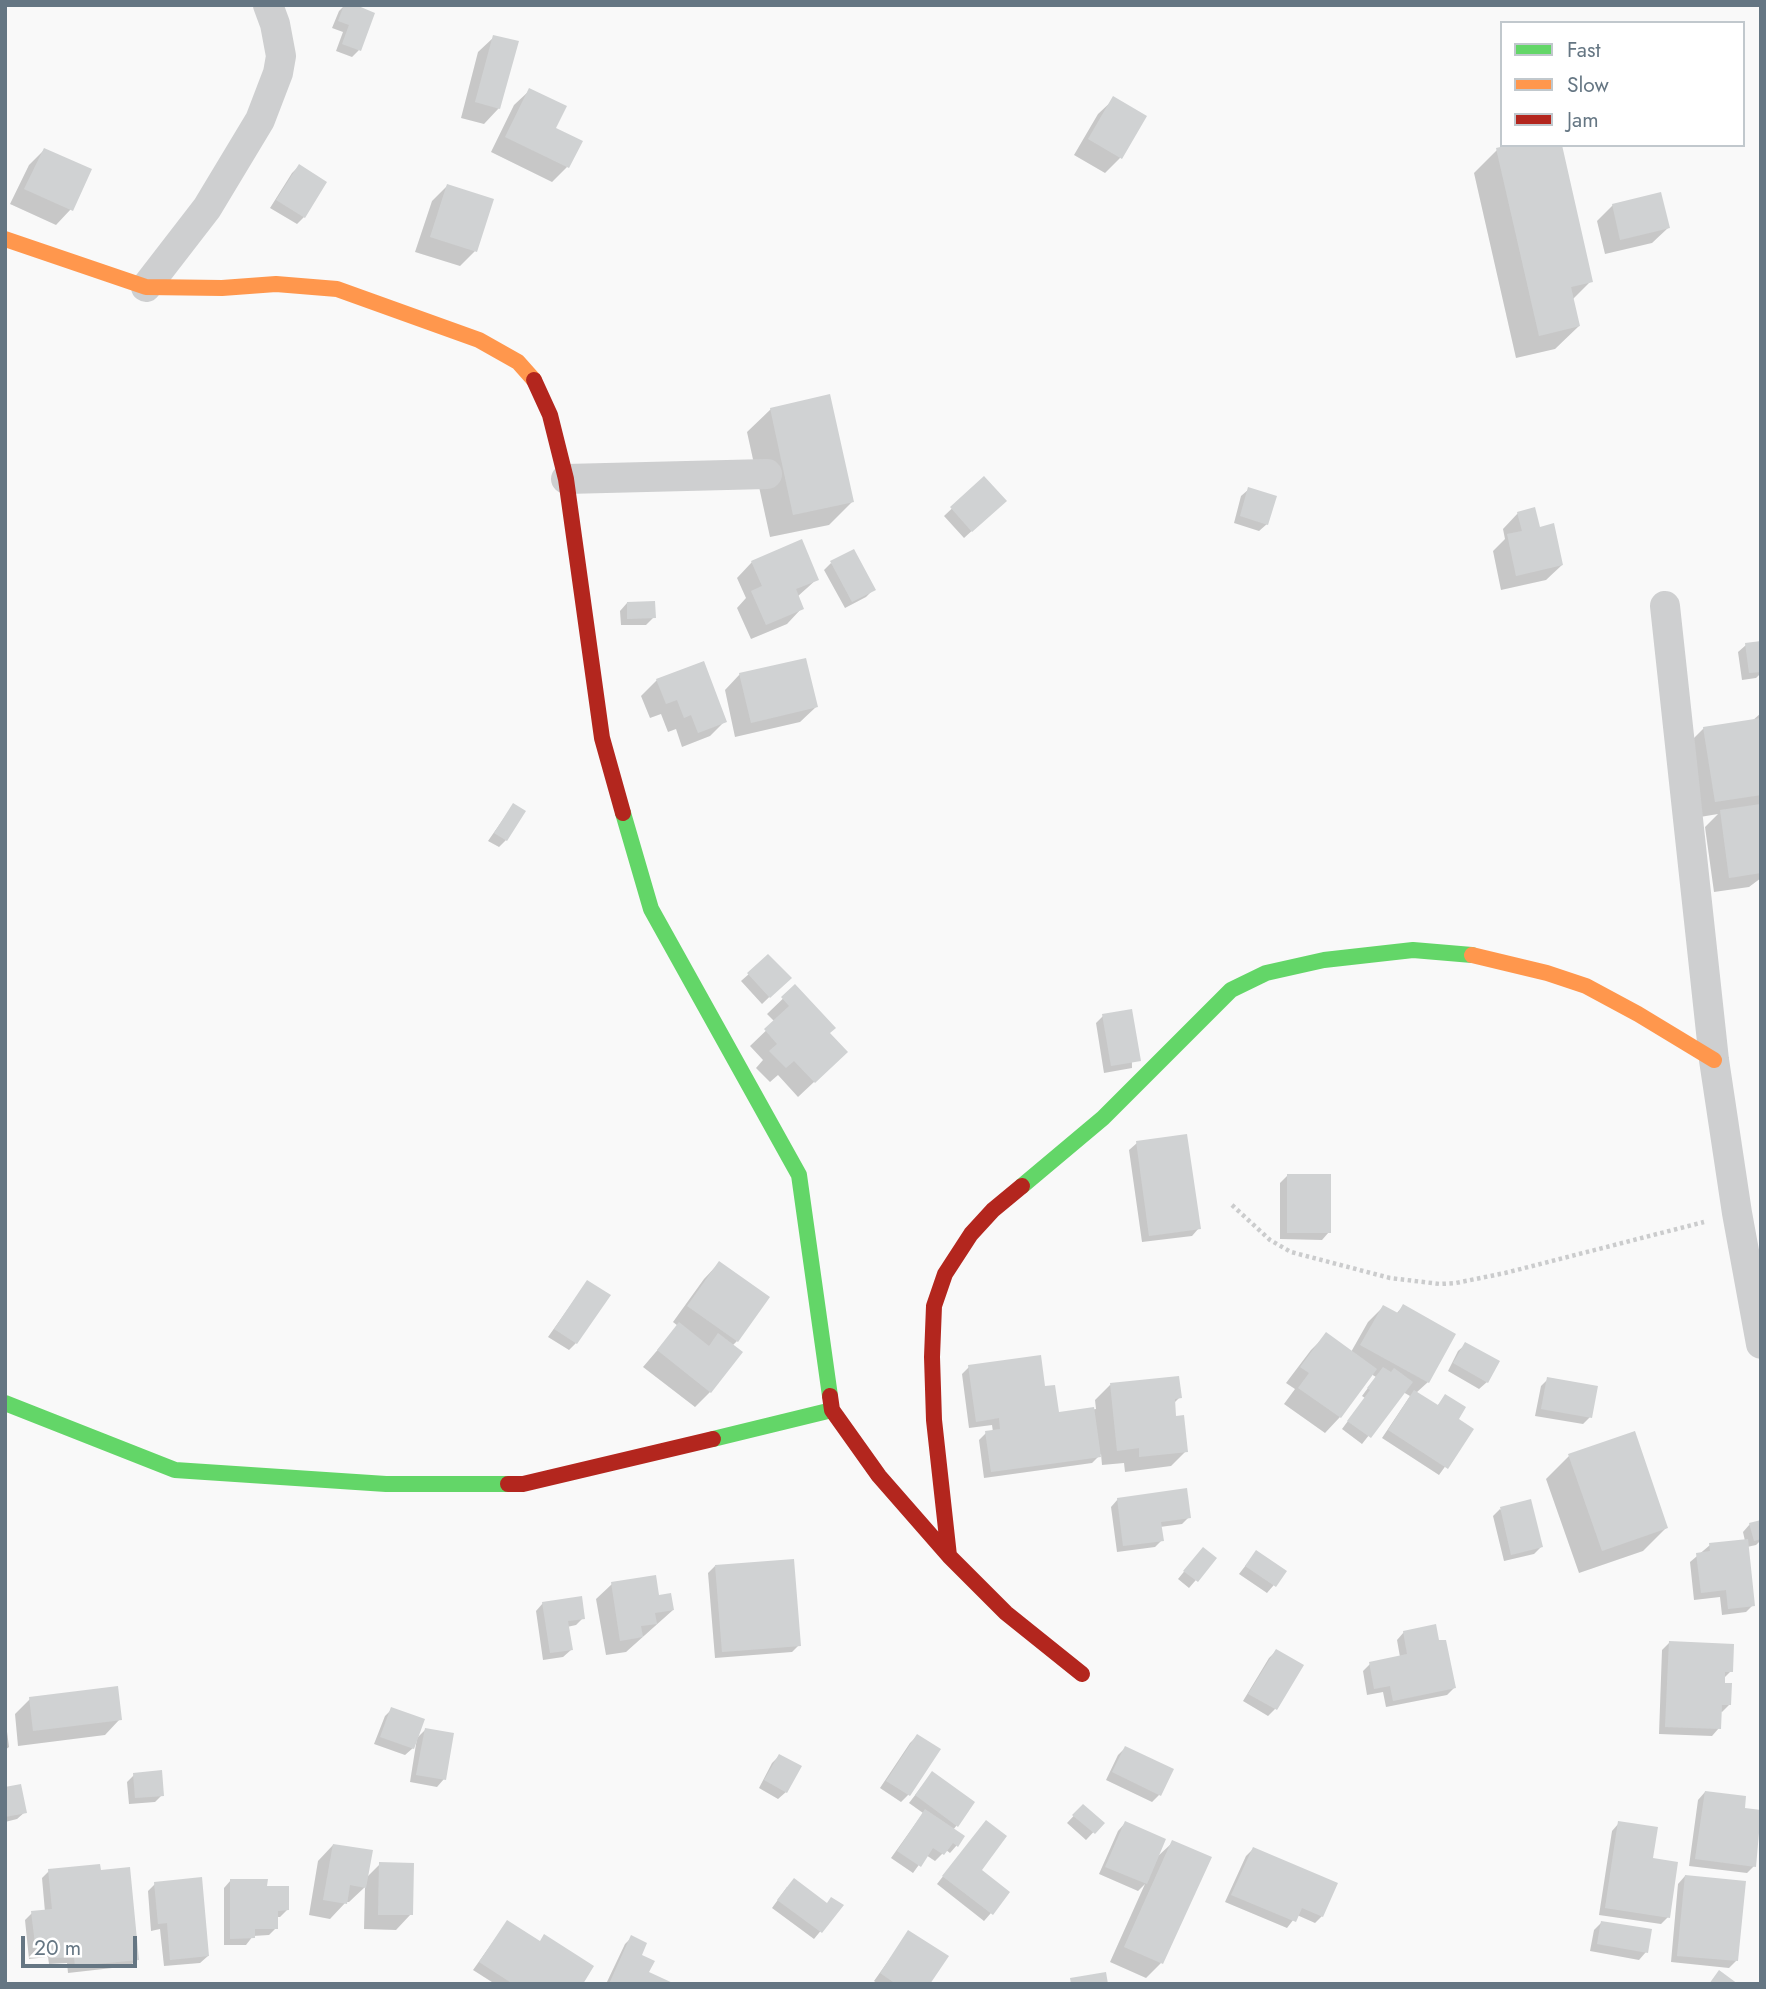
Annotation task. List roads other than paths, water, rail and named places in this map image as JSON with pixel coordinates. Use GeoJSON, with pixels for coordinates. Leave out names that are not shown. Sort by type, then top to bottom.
{"type":"FeatureCollection","features":[{"type":"Feature","properties":{"kind":"street"},"geometry":{"type":"LineString","coordinates":[[146,287],[206,208],[260,120],[278,74],[281,56],[268,5]]}},
{"type":"Feature","properties":{"kind":"street"},"geometry":{"type":"LineString","coordinates":[[5,239],[146,287],[222,288],[276,284],[337,289],[479,340],[518,362],[533,379],[550,415],[566,479],[602,738],[651,909],[799,1175],[832,1410],[879,1476],[949,1556],[1006,1613],[1082,1674]]}},
{"type":"Feature","properties":{"kind":"street"},"geometry":{"type":"LineString","coordinates":[[566,479],[767,474]]}},
{"type":"Feature","properties":{"kind":"street"},"geometry":{"type":"LineString","coordinates":[[1664,607],[1714,1060],[1737,1213],[1761,1344]]}},
{"type":"Feature","properties":{"kind":"street"},"geometry":{"type":"LineString","coordinates":[[949,1556],[934,1420],[932,1357],[934,1306],[945,1275],[958,1251],[993,1210],[1103,1118],[1231,990],[1266,973],[1324,960],[1413,950],[1464,953],[1565,978],[1594,990],[1714,1060]]}},
{"type":"Feature","properties":{"kind":"street"},"geometry":{"type":"LineString","coordinates":[[5,1403],[175,1470],[386,1485],[523,1484],[832,1410]]}}]}
